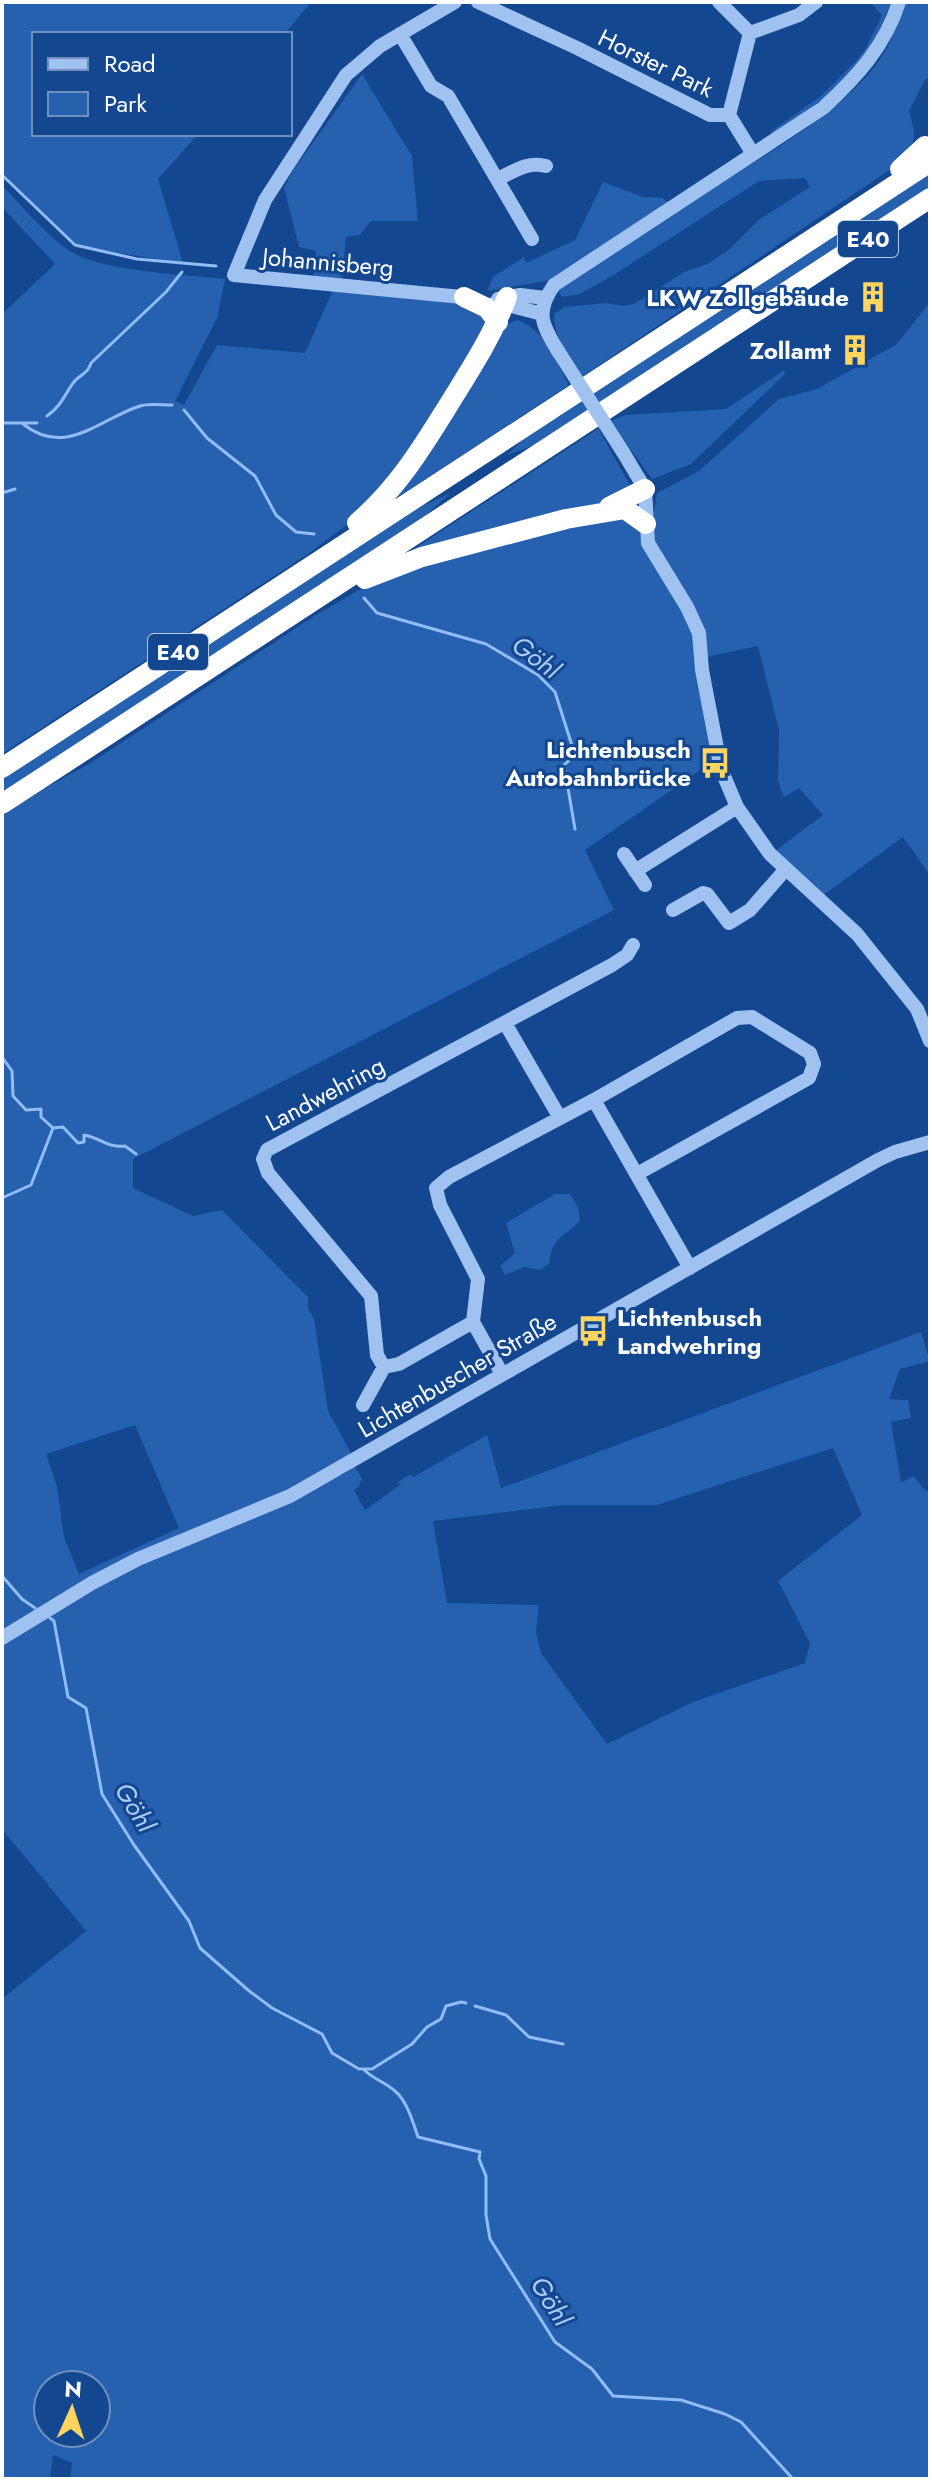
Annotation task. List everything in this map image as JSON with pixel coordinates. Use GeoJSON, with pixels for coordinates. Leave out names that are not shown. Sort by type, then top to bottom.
{"type":"FeatureCollection","features":[{"type":"Feature","properties":{"kind":"highway","name":"E40"},"geometry":{"type":"LineString","coordinates":[[2,768],[877,196],[928,154]]}},
{"type":"Feature","properties":{"kind":"highway","name":"E40"},"geometry":{"type":"LineString","coordinates":[[2,804],[930,198]]}},
{"type":"Feature","properties":{"kind":"highway"},"geometry":{"type":"LineString","coordinates":[[464,297],[487,308],[500,306]]}},
{"type":"Feature","properties":{"kind":"highway"},"geometry":{"type":"LineString","coordinates":[[330,553],[404,475],[500,306]]}},
{"type":"Feature","properties":{"kind":"highway"},"geometry":{"type":"LineString","coordinates":[[585,424],[643,404]]}},
{"type":"Feature","properties":{"kind":"highway"},"geometry":{"type":"LineString","coordinates":[[317,598],[346,590],[401,563],[594,512],[645,489]]}},
{"type":"Feature","properties":{"kind":"highway"},"geometry":{"type":"LineString","coordinates":[[594,512],[625,509],[646,524]]}},
{"type":"Feature","properties":{"kind":"street","name":"Johannisberg"},"geometry":{"type":"LineString","coordinates":[[455,2],[361,60],[346,75],[265,200],[234,275],[464,297]]}},
{"type":"Feature","properties":{"kind":"street","name":"Horster Park"},"geometry":{"type":"LineString","coordinates":[[478,2],[710,115],[729,115]]}},
{"type":"Feature","properties":{"kind":"street"},"geometry":{"type":"LineString","coordinates":[[719,2],[750,33],[799,15],[816,2]]}},
{"type":"Feature","properties":{"kind":"street"},"geometry":{"type":"LineString","coordinates":[[899,2],[882,43],[849,85],[823,108],[593,261],[559,280],[545,298],[542,314],[547,334],[645,489],[646,524],[651,549],[687,607],[699,633],[702,670],[727,789],[762,845],[785,870],[857,934],[917,1009],[930,1041]]}},
{"type":"Feature","properties":{"kind":"street","name":"Horster Park"},"geometry":{"type":"LineString","coordinates":[[750,33],[729,115],[753,154]]}},
{"type":"Feature","properties":{"kind":"street"},"geometry":{"type":"LineString","coordinates":[[400,34],[431,86],[448,96],[532,239]]}},
{"type":"Feature","properties":{"kind":"street"},"geometry":{"type":"LineString","coordinates":[[498,179],[527,165],[535,163],[546,166]]}},
{"type":"Feature","properties":{"kind":"street"},"geometry":{"type":"LineString","coordinates":[[500,306],[524,295],[545,298]]}},
{"type":"Feature","properties":{"kind":"street"},"geometry":{"type":"LineString","coordinates":[[500,306],[542,314]]}},
{"type":"Feature","properties":{"kind":"street"},"geometry":{"type":"LineString","coordinates":[[635,871],[737,807]]}},
{"type":"Feature","properties":{"kind":"street"},"geometry":{"type":"LineString","coordinates":[[624,854],[645,885]]}},
{"type":"Feature","properties":{"kind":"street"},"geometry":{"type":"LineString","coordinates":[[673,910],[703,893],[729,923],[750,910],[785,870]]}},
{"type":"Feature","properties":{"kind":"street","name":"Landwehring"},"geometry":{"type":"LineString","coordinates":[[384,1367],[377,1355],[371,1296],[268,1173],[263,1159],[267,1150],[612,965],[627,955],[633,945]]}},
{"type":"Feature","properties":{"kind":"street"},"geometry":{"type":"LineString","coordinates":[[502,1374],[473,1322],[478,1279],[440,1205],[436,1188],[449,1177],[745,1016],[752,1017],[810,1053],[814,1064],[809,1078],[637,1174]]}},
{"type":"Feature","properties":{"kind":"street"},"geometry":{"type":"LineString","coordinates":[[505,1023],[560,1118]]}},
{"type":"Feature","properties":{"kind":"street"},"geometry":{"type":"LineString","coordinates":[[594,1100],[690,1268]]}},
{"type":"Feature","properties":{"kind":"street","name":"Lichtenbuscher Straße"},"geometry":{"type":"LineString","coordinates":[[2,1638],[138,1559],[290,1496],[878,1160],[930,1142]]}},
{"type":"Feature","properties":{"kind":"street"},"geometry":{"type":"LineString","coordinates":[[363,1405],[384,1367],[399,1364],[473,1322]]}},
{"type":"Feature","properties":{"kind":"green space"},"geometry":{"type":"Polygon","coordinates":[[[2,2],[311,2],[287,32],[32,32],[32,136],[196,136],[158,179],[183,263],[82,247],[70,241],[2,173],[2,2]]]}},
{"type":"Feature","properties":{"kind":"green space"},"geometry":{"type":"Polygon","coordinates":[[[870,2],[891,2],[872,44],[859,61],[830,93],[775,133],[770,132],[821,96],[866,48],[882,15],[870,2]]]}},
{"type":"Feature","properties":{"kind":"green space"},"geometry":{"type":"Polygon","coordinates":[[[904,2],[930,2],[930,76],[909,111],[914,137],[903,161],[583,376],[559,339],[554,314],[564,307],[634,304],[684,272],[707,264],[729,250],[760,219],[810,187],[805,178],[759,181],[580,294],[562,297],[551,280],[487,291],[493,277],[524,257],[526,263],[575,240],[603,182],[643,197],[662,198],[678,209],[787,142],[840,102],[862,81],[888,46],[904,2]]]}},
{"type":"Feature","properties":{"kind":"green space"},"geometry":{"type":"Polygon","coordinates":[[[362,74],[412,156],[418,221],[371,221],[360,235],[346,237],[342,279],[314,276],[316,251],[299,247],[284,188],[294,169],[362,74]]]}},
{"type":"Feature","properties":{"kind":"green space"},"geometry":{"type":"Polygon","coordinates":[[[930,170],[930,193],[544,442],[507,455],[542,421],[930,170]]]}},
{"type":"Feature","properties":{"kind":"green space"},"geometry":{"type":"Polygon","coordinates":[[[2,185],[54,238],[73,253],[87,259],[146,271],[225,279],[217,318],[175,401],[184,405],[217,345],[305,353],[333,290],[460,302],[484,318],[487,325],[408,458],[361,514],[308,554],[2,754],[2,314],[55,264],[2,207],[2,185]]]}},
{"type":"Feature","properties":{"kind":"green space"},"geometry":{"type":"Polygon","coordinates":[[[930,302],[930,875],[903,837],[822,896],[774,852],[823,815],[799,788],[784,797],[778,781],[779,730],[758,646],[697,659],[715,760],[585,850],[614,910],[133,1159],[133,1188],[193,1216],[222,1210],[308,1297],[328,1411],[352,1455],[334,1465],[341,1476],[355,1467],[363,1480],[354,1490],[365,1510],[411,1474],[413,1477],[487,1435],[501,1488],[921,1332],[930,1361],[900,1369],[889,1399],[908,1400],[911,1418],[891,1422],[901,1483],[913,1476],[926,1491],[930,1489],[930,2479],[70,2479],[72,2463],[53,2455],[50,2479],[2,2479],[2,1999],[86,1931],[2,1829],[2,816],[92,762],[359,590],[409,571],[613,513],[635,520],[654,512],[657,493],[699,471],[779,399],[817,389],[897,344],[930,302]],[[135,1425],[46,1454],[57,1486],[64,1537],[79,1574],[179,1528],[135,1425]],[[833,1448],[657,1505],[563,1505],[433,1521],[447,1603],[539,1605],[536,1632],[541,1653],[607,1744],[693,1702],[805,1663],[810,1643],[778,1581],[862,1515],[833,1448]]]}},
{"type":"Feature","properties":{"kind":"green space"},"geometry":{"type":"Polygon","coordinates":[[[517,320],[541,338],[569,385],[398,497],[504,326],[517,320]]]}},
{"type":"Feature","properties":{"kind":"green space"},"geometry":{"type":"Polygon","coordinates":[[[783,371],[786,373],[691,464],[652,479],[611,422],[599,430],[631,487],[616,499],[409,552],[612,420],[626,415],[726,409],[783,371]]]}},
{"type":"Feature","properties":{"kind":"green space"},"geometry":{"type":"Polygon","coordinates":[[[451,493],[403,535],[2,797],[2,775],[404,514],[451,493]]]}},
{"type":"Feature","properties":{"kind":"green space"},"geometry":{"type":"Polygon","coordinates":[[[555,1194],[570,1194],[578,1207],[580,1221],[556,1242],[549,1264],[540,1270],[524,1267],[505,1275],[500,1266],[515,1253],[506,1223],[555,1194]]]}},
{"type":"Feature","properties":{"kind":"waterway"},"geometry":{"type":"LineString","coordinates":[[2,175],[75,245],[137,259],[216,266]]}},
{"type":"Feature","properties":{"kind":"waterway"},"geometry":{"type":"LineString","coordinates":[[47,416],[91,363],[166,292],[182,272]]}},
{"type":"Feature","properties":{"kind":"waterway","name":"Göhl"},"geometry":{"type":"LineString","coordinates":[[23,424],[39,434],[68,437],[140,406],[172,405]]}},
{"type":"Feature","properties":{"kind":"waterway","name":"Göhl"},"geometry":{"type":"LineString","coordinates":[[184,410],[207,438],[255,476],[276,515],[296,532],[314,534]]}},
{"type":"Feature","properties":{"kind":"waterway","name":"Göhl"},"geometry":{"type":"LineString","coordinates":[[2,423],[37,423]]}},
{"type":"Feature","properties":{"kind":"waterway"},"geometry":{"type":"LineString","coordinates":[[2,493],[15,489]]}},
{"type":"Feature","properties":{"kind":"waterway","name":"Göhl"},"geometry":{"type":"LineString","coordinates":[[364,598],[377,613],[486,644],[538,675],[555,692],[575,755],[564,765],[575,829]]}},
{"type":"Feature","properties":{"kind":"waterway","name":"Göhl"},"geometry":{"type":"LineString","coordinates":[[2,1057],[12,1071],[13,1096],[26,1110],[41,1109],[41,1117],[53,1128],[31,1185],[2,1198],[2,1234]]}},
{"type":"Feature","properties":{"kind":"waterway"},"geometry":{"type":"LineString","coordinates":[[53,1128],[63,1127],[78,1143],[84,1142],[84,1135],[90,1136],[113,1146],[125,1146],[136,1154]]}},
{"type":"Feature","properties":{"kind":"waterway","name":"Göhl"},"geometry":{"type":"LineString","coordinates":[[2,1576],[22,1599],[35,1608]]}},
{"type":"Feature","properties":{"kind":"waterway","name":"Göhl"},"geometry":{"type":"LineString","coordinates":[[50,1618],[54,1621],[68,1697],[86,1708],[102,1794],[134,1845],[189,1921],[200,1948],[272,2008],[322,2034],[332,2053],[359,2069],[372,2069],[412,2044],[427,2027],[441,2019],[446,2006],[466,2003]]}},
{"type":"Feature","properties":{"kind":"waterway","name":"Göhl"},"geometry":{"type":"LineString","coordinates":[[475,2006],[506,2015],[529,2037],[563,2044]]}},
{"type":"Feature","properties":{"kind":"waterway","name":"Göhl"},"geometry":{"type":"LineString","coordinates":[[363,2069],[399,2095],[418,2137],[480,2152],[479,2159],[486,2176],[486,2215],[490,2239],[555,2342],[592,2369],[613,2396],[681,2400],[741,2422],[793,2479]]}},
{"type":"Feature","properties":{"kind":"place","name":"LKW Zollgebäude"},"geometry":{"type":"Point","coordinates":[873,297]}},
{"type":"Feature","properties":{"kind":"place","name":"Zollamt"},"geometry":{"type":"Point","coordinates":[855,350]}},
{"type":"Feature","properties":{"kind":"place","name":"Lichtenbusch Autobahnbrücke"},"geometry":{"type":"Point","coordinates":[715,763]}},
{"type":"Feature","properties":{"kind":"place","name":"Lichtenbusch Landwehring"},"geometry":{"type":"Point","coordinates":[593,1331]}}]}
